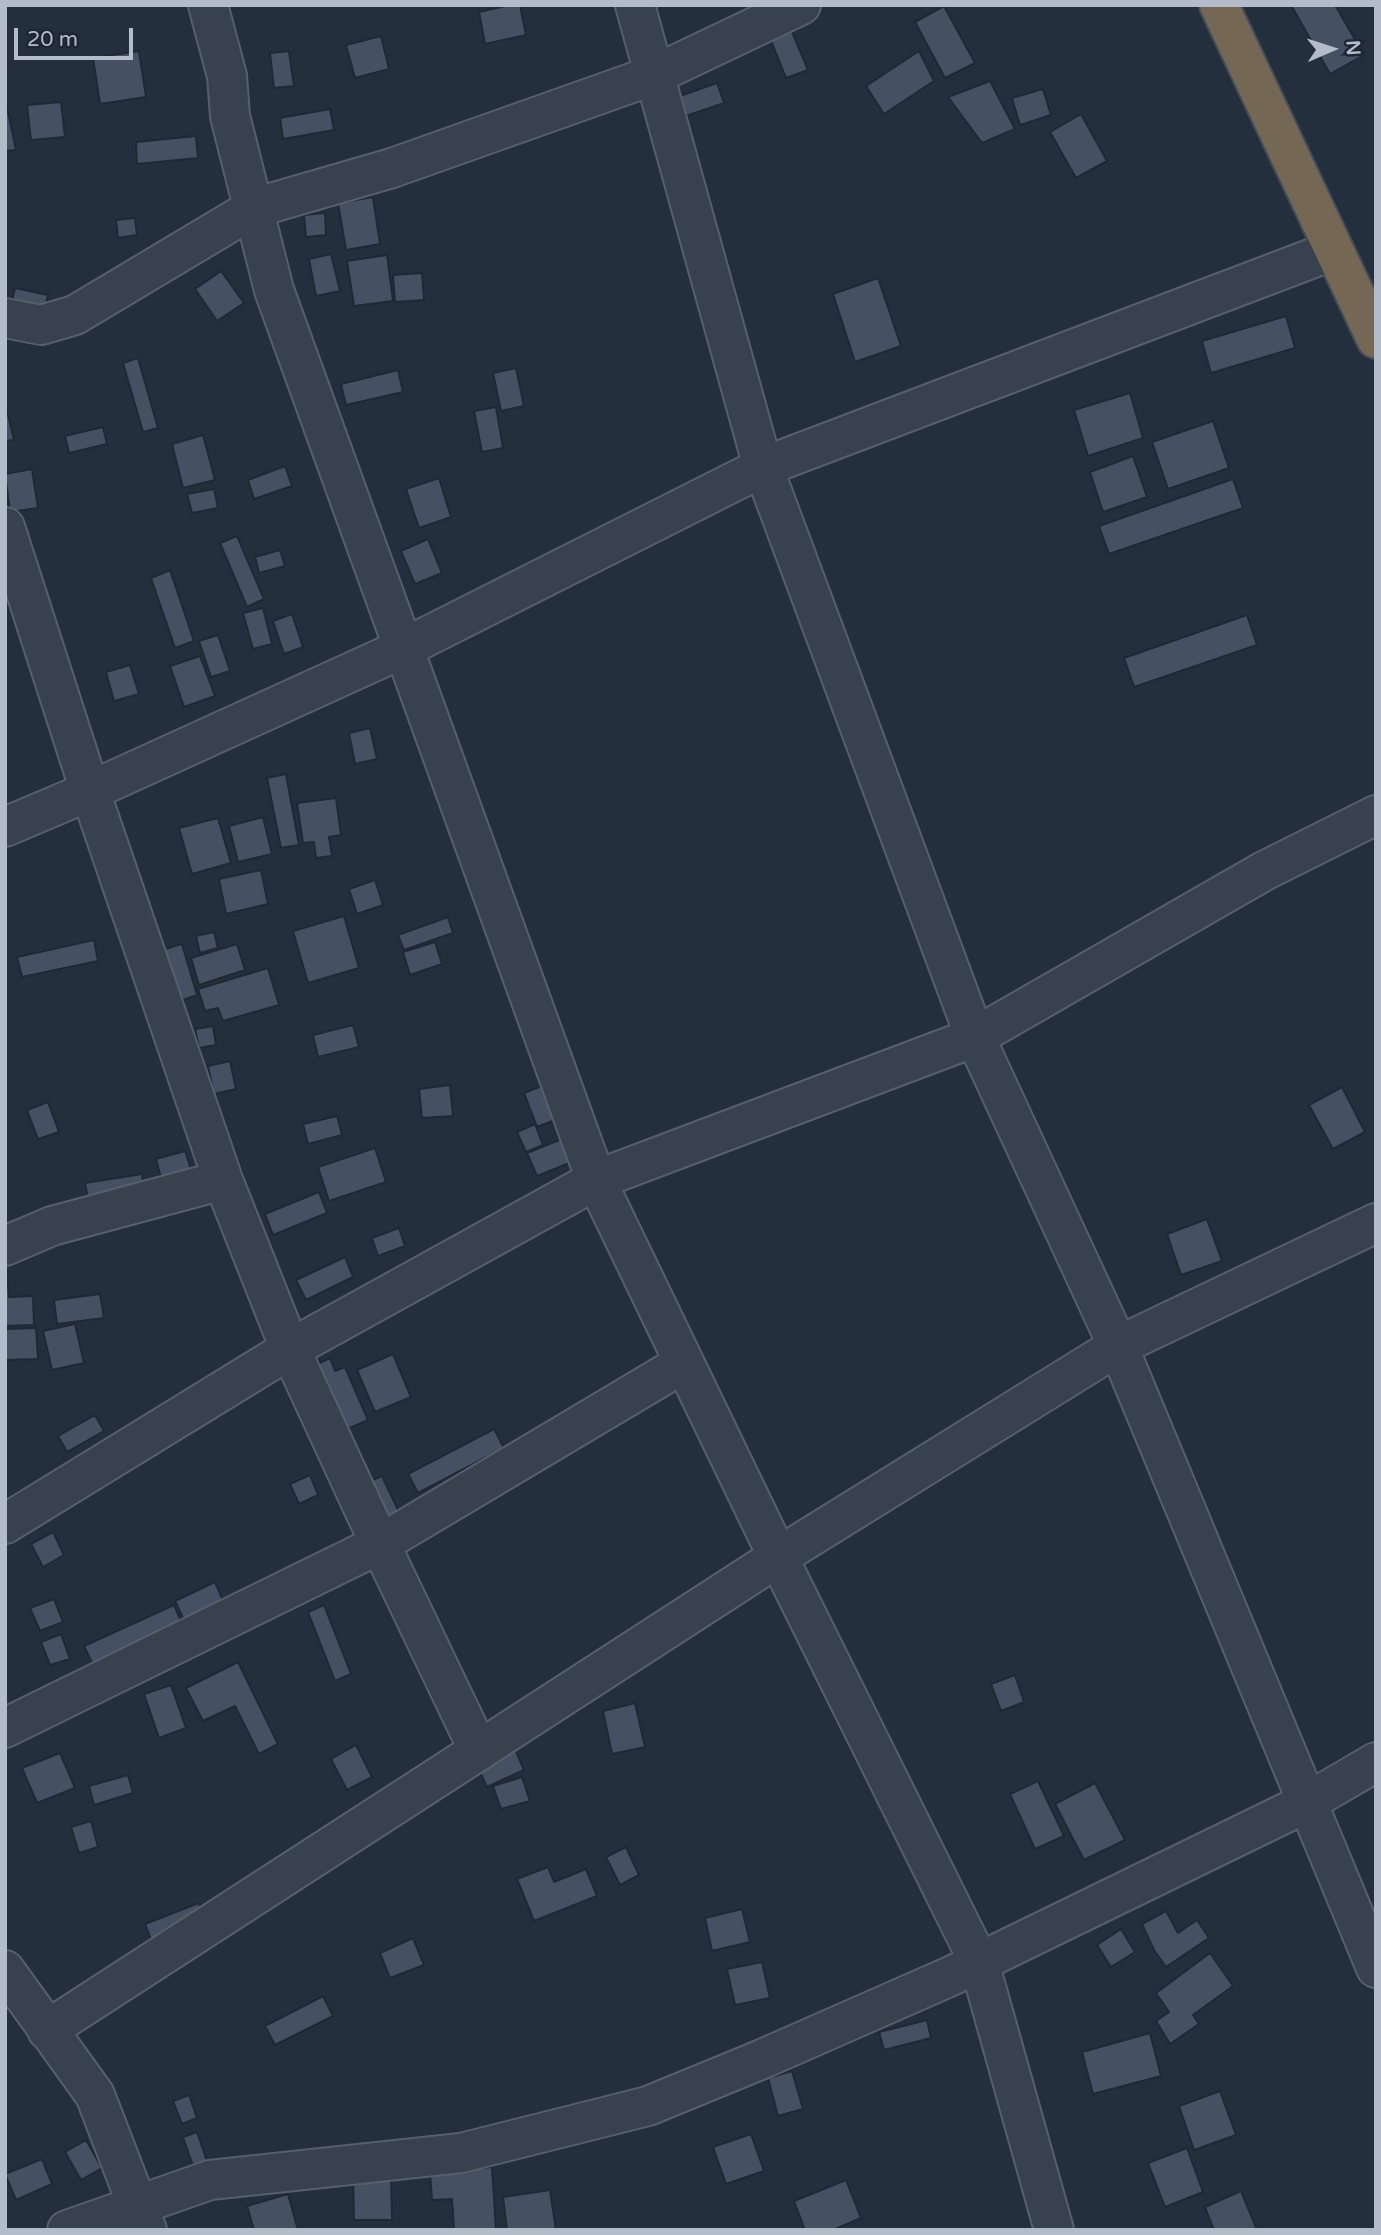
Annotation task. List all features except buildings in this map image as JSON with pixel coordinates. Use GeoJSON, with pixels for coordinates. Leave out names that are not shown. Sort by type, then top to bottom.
{"type":"FeatureCollection","features":[{"type":"Feature","properties":{"kind":"highway"},"geometry":{"type":"LineString","coordinates":[[1219,5],[1376,338]]}},
{"type":"Feature","properties":{"kind":"street"},"geometry":{"type":"LineString","coordinates":[[208,5],[227,76],[230,116],[274,290],[596,1180],[778,1558],[979,1962],[1054,2230]]}},
{"type":"Feature","properties":{"kind":"street"},"geometry":{"type":"LineString","coordinates":[[635,5],[763,467],[975,1037],[1118,1346],[1376,1968]]}},
{"type":"Feature","properties":{"kind":"street"},"geometry":{"type":"LineString","coordinates":[[5,318],[41,326],[75,315],[254,208],[392,168],[654,75],[801,5]]}},
{"type":"Feature","properties":{"kind":"street"},"geometry":{"type":"LineString","coordinates":[[5,827],[90,792],[404,648],[763,467],[1334,250]]}},
{"type":"Feature","properties":{"kind":"street"},"geometry":{"type":"LineString","coordinates":[[5,527],[90,792],[223,1180],[290,1349],[479,1751]]}},
{"type":"Feature","properties":{"kind":"street"},"geometry":{"type":"LineString","coordinates":[[5,1524],[290,1349],[596,1180],[975,1037],[1264,871],[1376,815]]}},
{"type":"Feature","properties":{"kind":"street"},"geometry":{"type":"LineString","coordinates":[[5,1246],[52,1226],[223,1180]]}},
{"type":"Feature","properties":{"kind":"street"},"geometry":{"type":"LineString","coordinates":[[47,2030],[778,1558],[1118,1346],[1376,1223]]}},
{"type":"Feature","properties":{"kind":"street"},"geometry":{"type":"LineString","coordinates":[[5,1728],[380,1544],[684,1363]]}},
{"type":"Feature","properties":{"kind":"street"},"geometry":{"type":"LineString","coordinates":[[67,2230],[143,2218],[210,2180],[461,2153],[648,2106],[760,2060],[979,1962],[1306,1803],[1376,1762]]}},
{"type":"Feature","properties":{"kind":"street"},"geometry":{"type":"LineString","coordinates":[[5,1970],[95,2095],[143,2218]]}}]}
